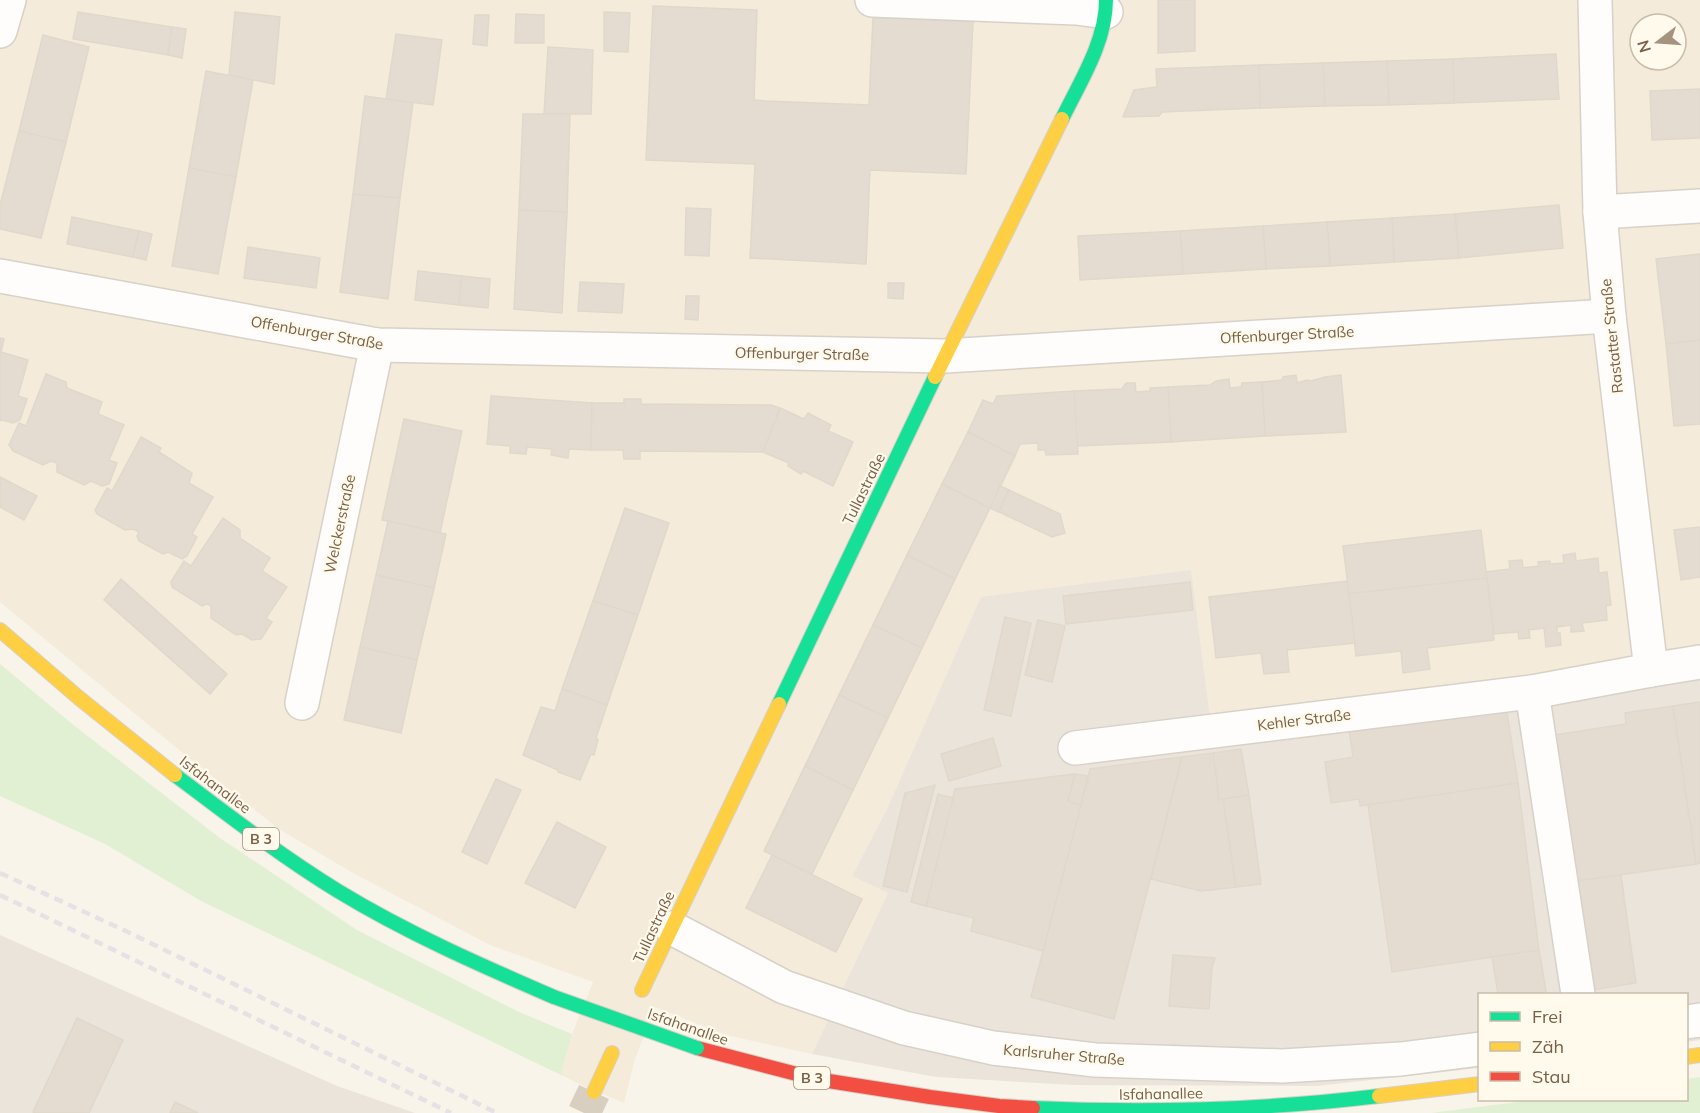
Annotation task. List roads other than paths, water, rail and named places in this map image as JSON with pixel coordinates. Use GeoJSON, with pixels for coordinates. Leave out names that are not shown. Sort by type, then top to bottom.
{"type":"FeatureCollection","features":[{"type":"Feature","properties":{"kind":"main road","name":"Tullastraße"},"geometry":{"type":"LineString","coordinates":[[642,990],[945,356],[1094,54],[1106,6]]}},
{"type":"Feature","properties":{"kind":"main road","name":"Isfahanallee"},"geometry":{"type":"LineString","coordinates":[[0,630],[153,758],[277,852],[338,891],[411,932],[482,967],[554,997],[697,1048],[816,1080],[999,1106],[1095,1112],[1268,1107],[1382,1097],[1478,1084]]}},
{"type":"Feature","properties":{"kind":"main road"},"geometry":{"type":"LineString","coordinates":[[594,1092],[612,1053]]}},
{"type":"Feature","properties":{"kind":"street"},"geometry":{"type":"LineString","coordinates":[[0,31],[9,0]]}},
{"type":"Feature","properties":{"kind":"street"},"geometry":{"type":"LineString","coordinates":[[872,0],[1076,8],[1106,6]]}},
{"type":"Feature","properties":{"kind":"street","name":"Rastatter Straße"},"geometry":{"type":"LineString","coordinates":[[1595,0],[1600,212],[1609,316],[1651,669]]}},
{"type":"Feature","properties":{"kind":"street"},"geometry":{"type":"LineString","coordinates":[[1600,212],[1700,206]]}},
{"type":"Feature","properties":{"kind":"street","name":"Offenburger Straße"},"geometry":{"type":"LineString","coordinates":[[0,276],[377,345],[945,356],[1609,316]]}},
{"type":"Feature","properties":{"kind":"street","name":"Welckerstraße"},"geometry":{"type":"LineString","coordinates":[[302,703],[377,345]]}},
{"type":"Feature","properties":{"kind":"street","name":"Kehler Straße"},"geometry":{"type":"LineString","coordinates":[[1075,748],[1532,692],[1700,662]]}},
{"type":"Feature","properties":{"kind":"street"},"geometry":{"type":"LineString","coordinates":[[1532,692],[1578,993]]}},
{"type":"Feature","properties":{"kind":"street","name":"Karlsruher Straße"},"geometry":{"type":"LineString","coordinates":[[672,928],[784,987],[904,1028],[993,1048],[1095,1060],[1282,1066],[1401,1059],[1478,1049]]}},
{"type":"Feature","properties":{"kind":"tunnel"},"geometry":{"type":"LineString","coordinates":[[584,1113],[594,1092]]}},
{"type":"Feature","properties":{"kind":"railway"},"geometry":{"type":"LineString","coordinates":[[0,873],[130,933],[497,1113]]}},
{"type":"Feature","properties":{"kind":"railway"},"geometry":{"type":"LineString","coordinates":[[0,895],[451,1113]]}}]}
